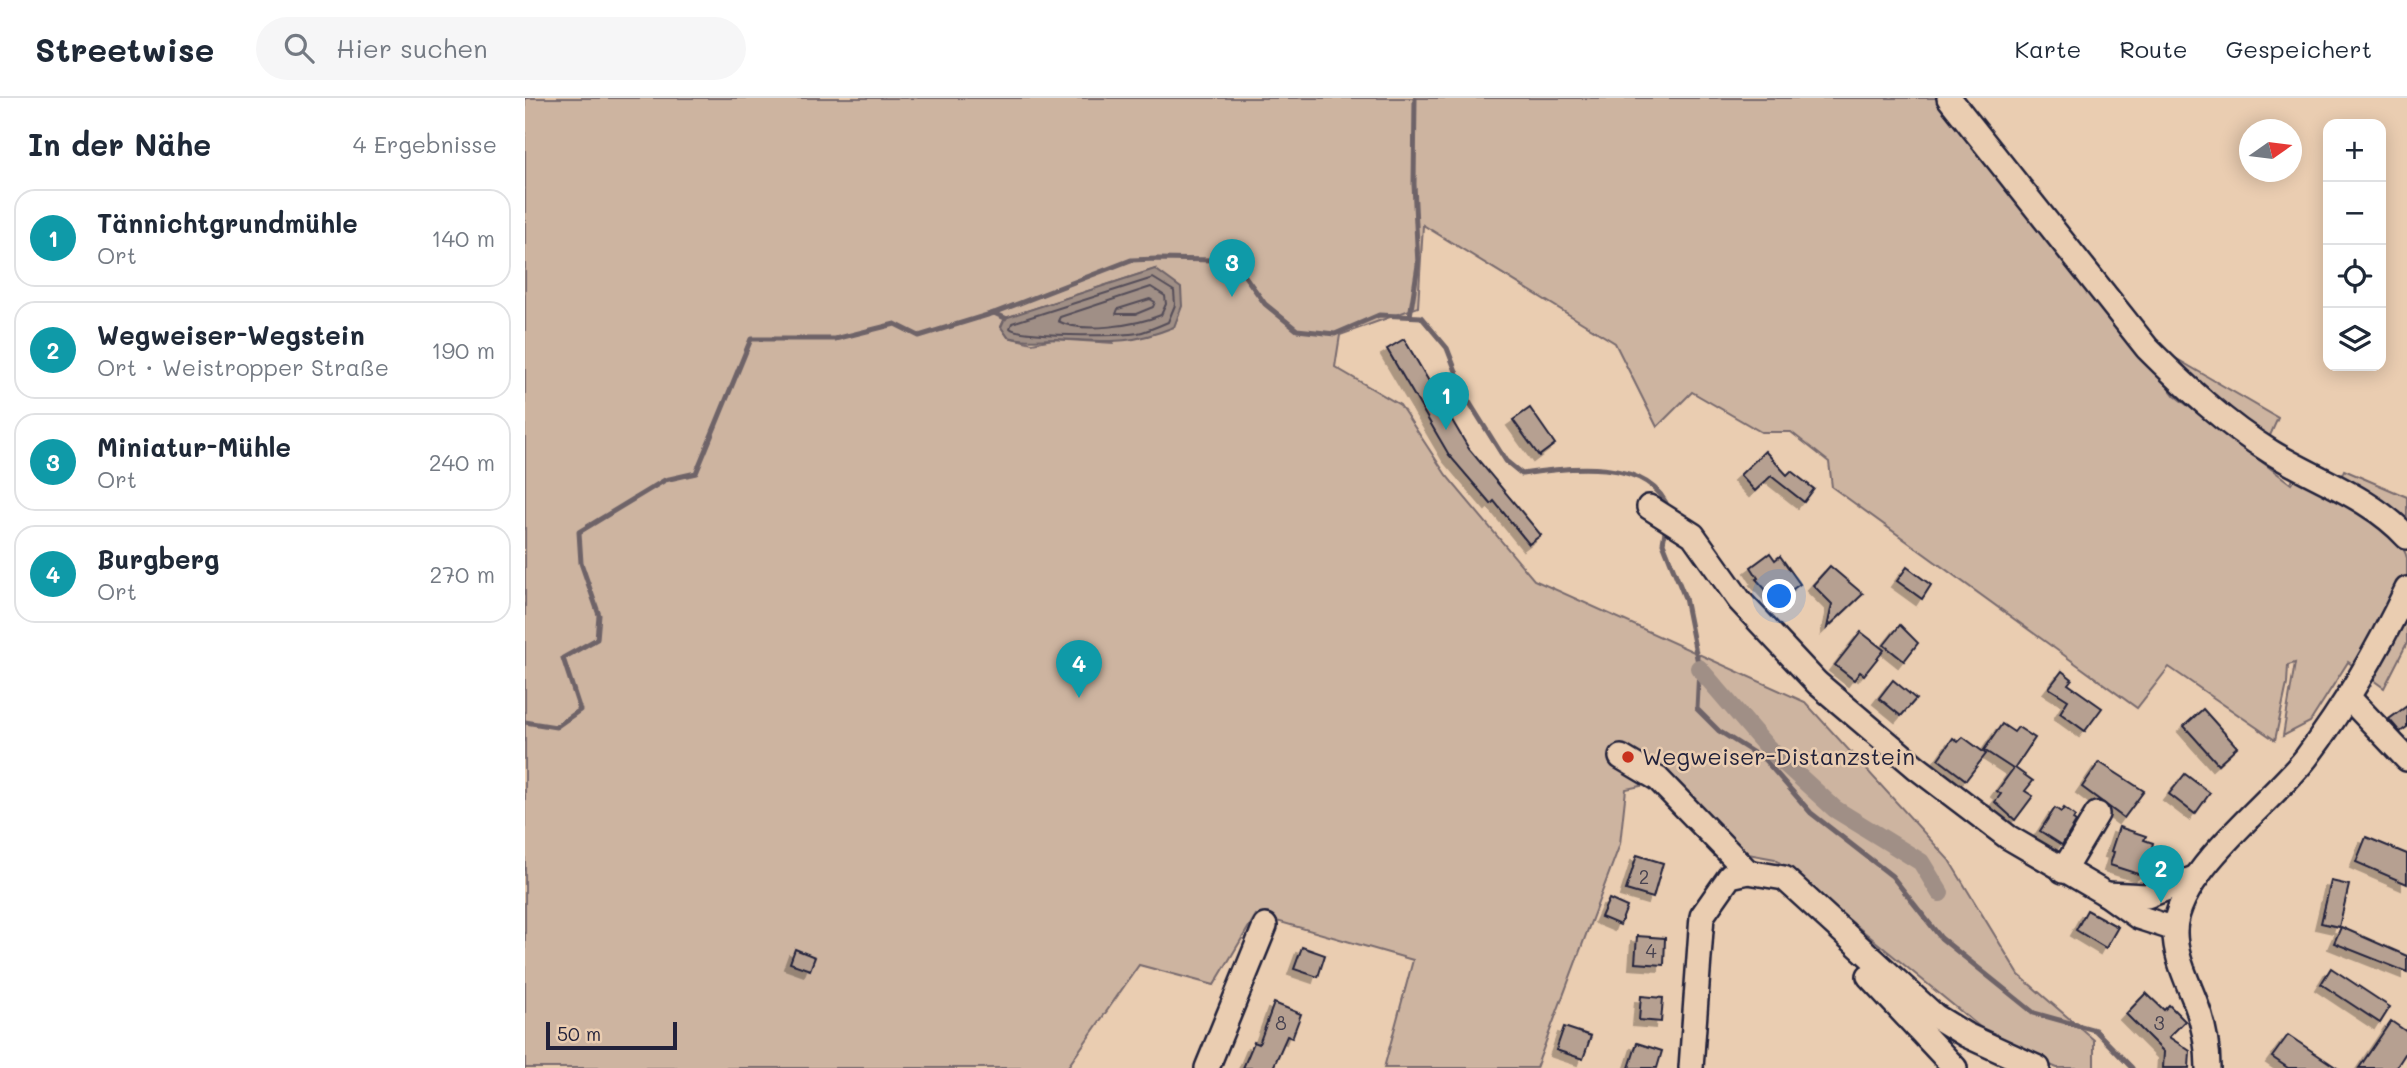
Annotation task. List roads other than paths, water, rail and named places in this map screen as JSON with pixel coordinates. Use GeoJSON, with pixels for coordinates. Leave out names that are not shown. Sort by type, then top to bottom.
{"type":"FeatureCollection","features":[{"type":"Feature","properties":{"kind":"street"},"geometry":{"type":"LineString","coordinates":[[1949,98],[2147,348],[2178,380],[2239,432],[2382,515],[2407,537]]}},
{"type":"Feature","properties":{"kind":"street"},"geometry":{"type":"LineString","coordinates":[[1649,507],[1693,535],[1740,601],[1817,683],[1916,766],[2008,837],[2106,894],[2138,917],[2175,929]]}},
{"type":"Feature","properties":{"kind":"street"},"geometry":{"type":"LineString","coordinates":[[2208,1068],[2207,1045],[2196,1003],[2181,967],[2175,929],[2179,914],[2197,877],[2304,759],[2348,697],[2387,631],[2407,589]]}},
{"type":"Feature","properties":{"kind":"street"},"geometry":{"type":"LineString","coordinates":[[2348,697],[2407,759]]}},
{"type":"Feature","properties":{"kind":"street"},"geometry":{"type":"LineString","coordinates":[[1621,757],[1658,779],[1748,872]]}},
{"type":"Feature","properties":{"kind":"street"},"geometry":{"type":"LineString","coordinates":[[2063,871],[2097,814]]}},
{"type":"Feature","properties":{"kind":"street"},"geometry":{"type":"LineString","coordinates":[[1691,1068],[1702,916],[1730,876],[1748,872],[1784,878],[1935,1016],[1966,1035],[2038,1068]]}},
{"type":"Feature","properties":{"kind":"street"},"geometry":{"type":"LineString","coordinates":[[2106,894],[2147,896],[2197,877]]}},
{"type":"Feature","properties":{"kind":"street"},"geometry":{"type":"LineString","coordinates":[[1804,895],[1819,927],[1955,1068]]}},
{"type":"Feature","properties":{"kind":"street"},"geometry":{"type":"LineString","coordinates":[[1207,1068],[1265,926]]}},
{"type":"Feature","properties":{"kind":"water"},"geometry":{"type":"Polygon","coordinates":[[[1155,269],[1181,288],[1182,306],[1174,327],[1129,340],[1103,341],[1021,339],[1008,337],[1001,327],[1005,318],[1155,269]]]}},
{"type":"Feature","properties":{"kind":"waterway"},"geometry":{"type":"LineString","coordinates":[[1410,316],[1418,265],[1414,184],[1415,98]]}},
{"type":"Feature","properties":{"kind":"waterway"},"geometry":{"type":"LineString","coordinates":[[525,722],[556,727],[580,710],[563,658],[597,639],[599,615],[581,563],[579,532],[665,480],[696,473],[751,339],[835,339],[895,324],[919,336],[994,313],[1131,260],[1216,260],[1242,272],[1265,304],[1297,330],[1335,334],[1379,315],[1421,317],[1447,348],[1466,397],[1506,461],[1522,474],[1583,468],[1626,473],[1644,481],[1659,493],[1669,510]]}},
{"type":"Feature","properties":{"kind":"waterway"},"geometry":{"type":"LineString","coordinates":[[994,313],[1005,318]]}},
{"type":"Feature","properties":{"kind":"waterway"},"geometry":{"type":"LineString","coordinates":[[1666,526],[1663,543],[1685,598],[1699,668],[1697,709],[1719,731],[1765,760],[1811,813],[1892,876],[1941,938],[2034,1013],[2095,1030],[2132,1068]]}},
{"type":"Feature","properties":{"kind":"waterway"},"geometry":{"type":"LineString","coordinates":[[1699,668],[1767,747],[1835,809],[1921,862],[1940,893]]}},
{"type":"Feature","properties":{"kind":"place","name":"Miniatur-Mühle"},"geometry":{"type":"Point","coordinates":[1232,297]}},
{"type":"Feature","properties":{"kind":"place","name":"Tännichtgrundmühle"},"geometry":{"type":"Point","coordinates":[1446,430]}},
{"type":"Feature","properties":{"kind":"place","name":"Burgberg"},"geometry":{"type":"Point","coordinates":[1079,698]}},
{"type":"Feature","properties":{"kind":"place","name":"Wegweiser-Distanzstein"},"geometry":{"type":"Point","coordinates":[1628,757]}},
{"type":"Feature","properties":{"kind":"place","name":"Wegweiser-Wegstein"},"geometry":{"type":"Point","coordinates":[2161,903]}}]}
